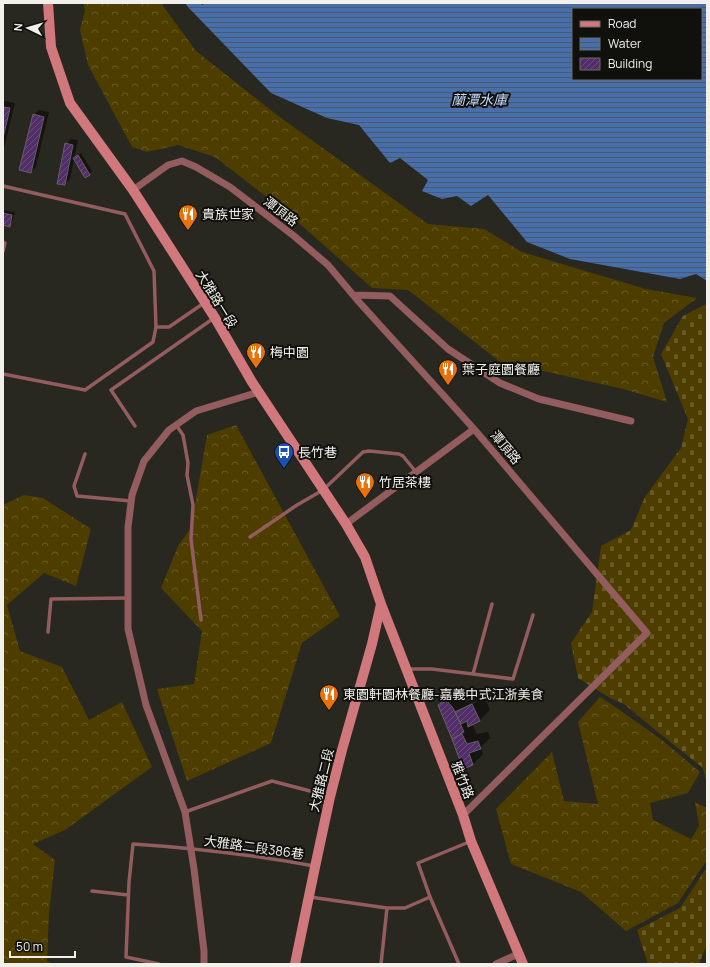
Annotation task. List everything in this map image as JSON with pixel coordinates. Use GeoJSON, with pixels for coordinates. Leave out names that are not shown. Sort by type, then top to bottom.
{"type":"FeatureCollection","features":[{"type":"Feature","properties":{"kind":"main road","name":"大雅路一段"},"geometry":{"type":"LineString","coordinates":[[48,3],[51,47],[70,103],[132,190],[205,303],[252,382],[346,524],[365,557],[382,604]]}},
{"type":"Feature","properties":{"kind":"main road","name":"雅竹路"},"geometry":{"type":"LineString","coordinates":[[382,604],[463,815],[471,841],[523,964]]}},
{"type":"Feature","properties":{"kind":"main road","name":"大雅路二段"},"geometry":{"type":"LineString","coordinates":[[295,964],[330,797],[382,604]]}},
{"type":"Feature","properties":{"kind":"street","name":"潭頂路"},"geometry":{"type":"LineString","coordinates":[[132,190],[168,165],[182,161],[196,167],[230,187],[294,236],[328,265],[474,429],[647,633],[463,815]]}},
{"type":"Feature","properties":{"kind":"street"},"geometry":{"type":"LineString","coordinates":[[354,296],[390,296],[448,349],[500,383],[539,399],[631,421]]}},
{"type":"Feature","properties":{"kind":"street"},"geometry":{"type":"LineString","coordinates":[[204,964],[204,951],[194,869],[185,812],[146,706],[128,629],[128,527],[132,495],[144,461],[169,430],[196,411],[259,392]]}},
{"type":"Feature","properties":{"kind":"street"},"geometry":{"type":"LineString","coordinates":[[346,524],[474,429]]}},
{"type":"Feature","properties":{"kind":"street"},"geometry":{"type":"LineString","coordinates":[[496,964],[518,954]]}},
{"type":"Feature","properties":{"kind":"lane"},"geometry":{"type":"LineString","coordinates":[[3,186],[125,214],[154,271],[156,327],[153,342],[85,390],[3,374]]}},
{"type":"Feature","properties":{"kind":"lane"},"geometry":{"type":"LineString","coordinates":[[3,242],[5,243],[3,251]]}},
{"type":"Feature","properties":{"kind":"lane"},"geometry":{"type":"LineString","coordinates":[[156,327],[169,328],[205,303]]}},
{"type":"Feature","properties":{"kind":"lane"},"geometry":{"type":"LineString","coordinates":[[135,426],[111,390],[214,318]]}},
{"type":"Feature","properties":{"kind":"lane"},"geometry":{"type":"LineString","coordinates":[[176,425],[183,435],[188,463],[187,475],[193,505],[190,539],[201,620]]}},
{"type":"Feature","properties":{"kind":"lane"},"geometry":{"type":"LineString","coordinates":[[250,537],[297,505],[324,490],[363,452],[369,451],[399,454],[403,456],[416,472]]}},
{"type":"Feature","properties":{"kind":"lane"},"geometry":{"type":"LineString","coordinates":[[85,454],[74,486],[77,496],[131,501]]}},
{"type":"Feature","properties":{"kind":"lane"},"geometry":{"type":"LineString","coordinates":[[48,632],[51,599],[127,598]]}},
{"type":"Feature","properties":{"kind":"lane"},"geometry":{"type":"LineString","coordinates":[[473,674],[492,604]]}},
{"type":"Feature","properties":{"kind":"lane"},"geometry":{"type":"LineString","coordinates":[[407,670],[432,669],[513,679],[533,615]]}},
{"type":"Feature","properties":{"kind":"lane"},"geometry":{"type":"LineString","coordinates":[[185,812],[272,781],[330,797]]}},
{"type":"Feature","properties":{"kind":"lane"},"geometry":{"type":"LineString","coordinates":[[459,964],[430,897],[418,864],[471,841]]}},
{"type":"Feature","properties":{"kind":"lane","name":"大雅路二段386巷"},"geometry":{"type":"LineString","coordinates":[[128,895],[133,844],[190,848],[315,867]]}},
{"type":"Feature","properties":{"kind":"lane"},"geometry":{"type":"LineString","coordinates":[[92,891],[128,895],[126,957],[159,964]]}},
{"type":"Feature","properties":{"kind":"lane"},"geometry":{"type":"LineString","coordinates":[[309,896],[387,908],[405,908],[430,897]]}},
{"type":"Feature","properties":{"kind":"lane"},"geometry":{"type":"LineString","coordinates":[[381,964],[387,908]]}},
{"type":"Feature","properties":{"kind":"green space"},"geometry":{"type":"Polygon","coordinates":[[[83,3],[161,3],[196,51],[277,115],[428,224],[484,229],[522,252],[646,289],[697,298],[664,323],[653,357],[667,402],[623,389],[499,361],[408,290],[372,288],[291,216],[215,157],[178,145],[147,152],[132,147],[88,65],[80,30],[85,10],[83,3]]]}},
{"type":"Feature","properties":{"kind":"green space"},"geometry":{"type":"Polygon","coordinates":[[[706,304],[707,785],[703,768],[624,704],[610,698],[578,678],[571,643],[592,612],[601,546],[631,530],[645,497],[681,448],[688,419],[661,354],[683,316],[706,304]]]}},
{"type":"Feature","properties":{"kind":"green space"},"geometry":{"type":"Polygon","coordinates":[[[236,425],[340,616],[302,643],[271,743],[187,781],[157,689],[194,684],[202,631],[161,588],[178,546],[191,528],[207,435],[236,425]]]}},
{"type":"Feature","properties":{"kind":"green space"},"geometry":{"type":"Polygon","coordinates":[[[24,495],[43,498],[91,529],[76,586],[44,573],[7,605],[20,651],[62,667],[89,720],[122,702],[152,767],[65,830],[33,844],[55,860],[49,913],[47,961],[53,964],[3,964],[3,505],[24,495]]]}},
{"type":"Feature","properties":{"kind":"green space"},"geometry":{"type":"Polygon","coordinates":[[[600,697],[662,740],[700,772],[688,793],[650,803],[653,820],[691,839],[699,826],[695,802],[707,808],[707,860],[678,903],[626,931],[581,892],[511,864],[496,809],[552,752],[564,801],[598,804],[578,722],[600,697]]]}},
{"type":"Feature","properties":{"kind":"green space"},"geometry":{"type":"Polygon","coordinates":[[[707,867],[707,944],[699,964],[648,964],[637,930],[680,908],[707,867]]]}},
{"type":"Feature","properties":{"kind":"water","name":"蘭潭水庫"},"geometry":{"type":"Polygon","coordinates":[[[185,3],[201,3],[202,5],[206,3],[707,3],[707,281],[696,274],[680,279],[570,259],[527,242],[488,195],[471,206],[457,196],[442,199],[422,191],[428,180],[400,158],[390,163],[359,125],[327,118],[271,93],[185,3]]]}},
{"type":"Feature","properties":{"kind":"building"},"geometry":{"type":"Polygon","coordinates":[[[3,107],[10,108],[3,138],[3,107]]]}},
{"type":"Feature","properties":{"kind":"building"},"geometry":{"type":"Polygon","coordinates":[[[33,114],[44,117],[31,173],[19,170],[33,114]]]}},
{"type":"Feature","properties":{"kind":"building"},"geometry":{"type":"Polygon","coordinates":[[[65,143],[73,145],[65,185],[57,184],[65,143]]]}},
{"type":"Feature","properties":{"kind":"building"},"geometry":{"type":"Polygon","coordinates":[[[78,155],[90,175],[85,178],[73,158],[78,155]]]}},
{"type":"Feature","properties":{"kind":"building"},"geometry":{"type":"Polygon","coordinates":[[[3,213],[12,215],[10,227],[3,225],[3,213]]]}},
{"type":"Feature","properties":{"kind":"building"},"geometry":{"type":"Polygon","coordinates":[[[446,700],[453,708],[464,732],[452,739],[438,705],[446,700]]]}},
{"type":"Feature","properties":{"kind":"building"},"geometry":{"type":"Polygon","coordinates":[[[472,704],[480,721],[468,727],[467,721],[461,724],[455,712],[472,704]]]}},
{"type":"Feature","properties":{"kind":"building"},"geometry":{"type":"Polygon","coordinates":[[[462,734],[467,744],[478,741],[481,749],[469,753],[473,765],[463,769],[452,739],[462,734]]]}},
{"type":"Feature","properties":{"kind":"place","name":"貴族世家"},"geometry":{"type":"Point","coordinates":[188,231]}},
{"type":"Feature","properties":{"kind":"place","name":"梅中園"},"geometry":{"type":"Point","coordinates":[256,369]}},
{"type":"Feature","properties":{"kind":"place","name":"葉子庭園餐廳"},"geometry":{"type":"Point","coordinates":[448,386]}},
{"type":"Feature","properties":{"kind":"place","name":"長竹巷"},"geometry":{"type":"Point","coordinates":[284,469]}},
{"type":"Feature","properties":{"kind":"place","name":"竹居茶樓"},"geometry":{"type":"Point","coordinates":[365,499]}},
{"type":"Feature","properties":{"kind":"place","name":"東園軒園林餐廳-嘉義中式江浙美食"},"geometry":{"type":"Point","coordinates":[329,711]}}]}
